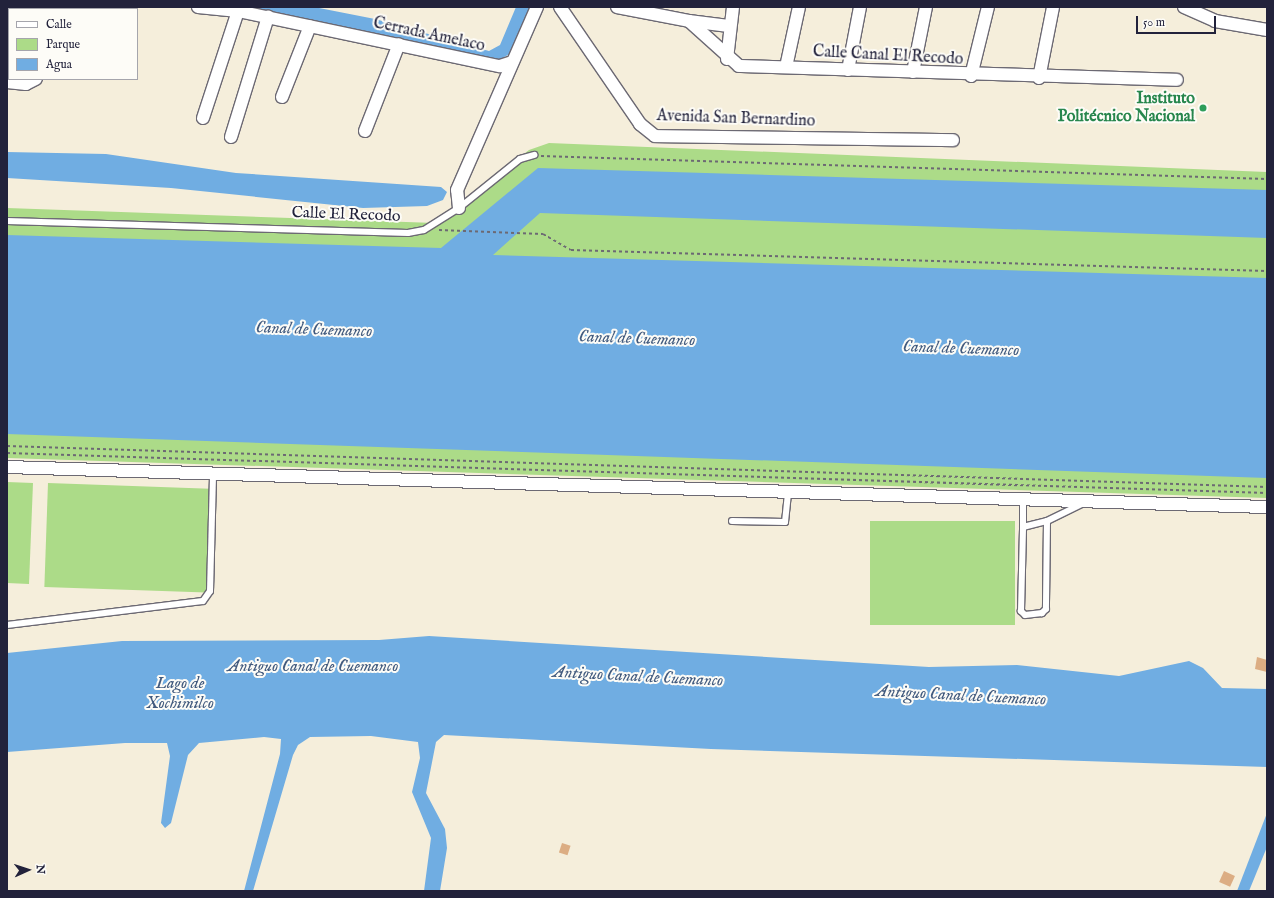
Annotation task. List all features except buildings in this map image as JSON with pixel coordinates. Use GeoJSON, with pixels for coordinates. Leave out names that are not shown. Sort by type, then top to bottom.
{"type":"FeatureCollection","features":[{"type":"Feature","properties":{"kind":"street","name":"Cerrada Amelaco"},"geometry":{"type":"LineString","coordinates":[[198,7],[238,10],[268,18],[501,64]]}},
{"type":"Feature","properties":{"kind":"street"},"geometry":{"type":"LineString","coordinates":[[459,208],[457,190],[501,64],[537,7]]}},
{"type":"Feature","properties":{"kind":"street","name":"Avenida San Bernardino"},"geometry":{"type":"LineString","coordinates":[[560,7],[640,124],[654,136],[953,140]]}},
{"type":"Feature","properties":{"kind":"street"},"geometry":{"type":"LineString","coordinates":[[617,7],[689,21],[729,26]]}},
{"type":"Feature","properties":{"kind":"street"},"geometry":{"type":"LineString","coordinates":[[727,59],[729,26],[733,7]]}},
{"type":"Feature","properties":{"kind":"street"},"geometry":{"type":"LineString","coordinates":[[786,67],[799,7]]}},
{"type":"Feature","properties":{"kind":"street"},"geometry":{"type":"LineString","coordinates":[[848,70],[860,7]]}},
{"type":"Feature","properties":{"kind":"street"},"geometry":{"type":"LineString","coordinates":[[913,72],[926,7]]}},
{"type":"Feature","properties":{"kind":"street"},"geometry":{"type":"LineString","coordinates":[[971,76],[988,7]]}},
{"type":"Feature","properties":{"kind":"street"},"geometry":{"type":"LineString","coordinates":[[1039,78],[1053,7]]}},
{"type":"Feature","properties":{"kind":"street"},"geometry":{"type":"LineString","coordinates":[[1184,7],[1215,21],[1267,30]]}},
{"type":"Feature","properties":{"kind":"street"},"geometry":{"type":"LineString","coordinates":[[203,118],[238,10]]}},
{"type":"Feature","properties":{"kind":"street"},"geometry":{"type":"LineString","coordinates":[[232,137],[268,18]]}},
{"type":"Feature","properties":{"kind":"street","name":"Calle Canal El Recodo"},"geometry":{"type":"LineString","coordinates":[[689,21],[727,59],[739,66],[913,72],[971,76],[1177,80]]}},
{"type":"Feature","properties":{"kind":"street"},"geometry":{"type":"LineString","coordinates":[[282,97],[310,26]]}},
{"type":"Feature","properties":{"kind":"street"},"geometry":{"type":"LineString","coordinates":[[365,131],[398,44]]}},
{"type":"Feature","properties":{"kind":"street"},"geometry":{"type":"LineString","coordinates":[[7,82],[26,84],[34,80]]}},
{"type":"Feature","properties":{"kind":"street"},"geometry":{"type":"LineString","coordinates":[[7,467],[1267,507]]}},
{"type":"Feature","properties":{"kind":"lane","name":"Calle El Recodo"},"geometry":{"type":"LineString","coordinates":[[7,220],[408,233],[424,230],[459,208],[520,159],[534,155]]}},
{"type":"Feature","properties":{"kind":"lane"},"geometry":{"type":"LineString","coordinates":[[7,625],[203,601],[210,591],[213,474]]}},
{"type":"Feature","properties":{"kind":"lane"},"geometry":{"type":"LineString","coordinates":[[732,521],[785,522],[788,492]]}},
{"type":"Feature","properties":{"kind":"lane"},"geometry":{"type":"LineString","coordinates":[[1022,499],[1023,527],[1021,611],[1025,616],[1042,613],[1046,609],[1047,521]]}},
{"type":"Feature","properties":{"kind":"lane"},"geometry":{"type":"LineString","coordinates":[[1023,527],[1047,521],[1087,501]]}},
{"type":"Feature","properties":{"kind":"path"},"geometry":{"type":"LineString","coordinates":[[534,155],[1267,178]]}},
{"type":"Feature","properties":{"kind":"path"},"geometry":{"type":"LineString","coordinates":[[424,230],[544,234],[571,250],[1267,271]]}},
{"type":"Feature","properties":{"kind":"path"},"geometry":{"type":"LineString","coordinates":[[7,446],[1267,487]]}},
{"type":"Feature","properties":{"kind":"path"},"geometry":{"type":"LineString","coordinates":[[7,453],[1267,493]]}},
{"type":"Feature","properties":{"kind":"green space"},"geometry":{"type":"Polygon","coordinates":[[[549,143],[1267,172],[1267,498],[7,458],[7,208],[435,223],[529,150],[549,143]]]}},
{"type":"Feature","properties":{"kind":"green space"},"geometry":{"type":"Polygon","coordinates":[[[7,482],[33,483],[29,584],[7,583],[7,482]]]}},
{"type":"Feature","properties":{"kind":"green space"},"geometry":{"type":"Polygon","coordinates":[[[48,483],[210,489],[206,593],[44,587],[48,483]]]}},
{"type":"Feature","properties":{"kind":"green space"},"geometry":{"type":"Polygon","coordinates":[[[870,521],[1015,521],[1015,625],[870,625],[870,521]]]}},
{"type":"Feature","properties":{"kind":"water"},"geometry":{"type":"Polygon","coordinates":[[[218,7],[314,7],[375,19],[489,51],[500,45],[516,7],[531,7],[511,53],[498,61],[218,7]]]}},
{"type":"Feature","properties":{"kind":"water"},"geometry":{"type":"Polygon","coordinates":[[[7,152],[106,154],[236,173],[441,187],[447,192],[443,200],[427,206],[363,208],[171,188],[7,178],[7,152]]]}},
{"type":"Feature","properties":{"kind":"water","name":"Canal de Cuemanco"},"geometry":{"type":"Polygon","coordinates":[[[538,168],[1267,190],[1267,238],[540,213],[493,255],[1267,278],[1267,478],[7,434],[7,235],[441,248],[538,168]]]}},
{"type":"Feature","properties":{"kind":"water","name":"Lago de Xochimilco"},"geometry":{"type":"Polygon","coordinates":[[[429,636],[929,667],[1017,665],[1119,676],[1189,661],[1203,668],[1222,688],[1267,689],[1267,767],[711,749],[444,735],[436,742],[426,793],[445,829],[447,848],[440,891],[424,891],[431,838],[412,792],[420,758],[418,742],[371,736],[310,737],[298,745],[293,755],[253,891],[244,891],[280,754],[281,739],[264,737],[199,743],[188,755],[171,823],[165,828],[161,823],[170,756],[167,743],[125,743],[7,752],[7,653],[122,641],[379,640],[429,636]]]}},
{"type":"Feature","properties":{"kind":"water"},"geometry":{"type":"Polygon","coordinates":[[[1267,813],[1267,847],[1249,891],[1237,891],[1267,813]]]}},
{"type":"Feature","properties":{"kind":"place","name":"Instituto Politécnico Nacional"},"geometry":{"type":"Point","coordinates":[1203,108]}},
{"type":"Feature","properties":{"kind":"water label","name":"Antiguo Canal de Cuemanco"},"geometry":{"type":"Point","coordinates":[313,667]}},
{"type":"Feature","properties":{"kind":"water label","name":"Antiguo Canal de Cuemanco"},"geometry":{"type":"Point","coordinates":[638,677]}},
{"type":"Feature","properties":{"kind":"water label","name":"Antiguo Canal de Cuemanco"},"geometry":{"type":"Point","coordinates":[961,696]}}]}
